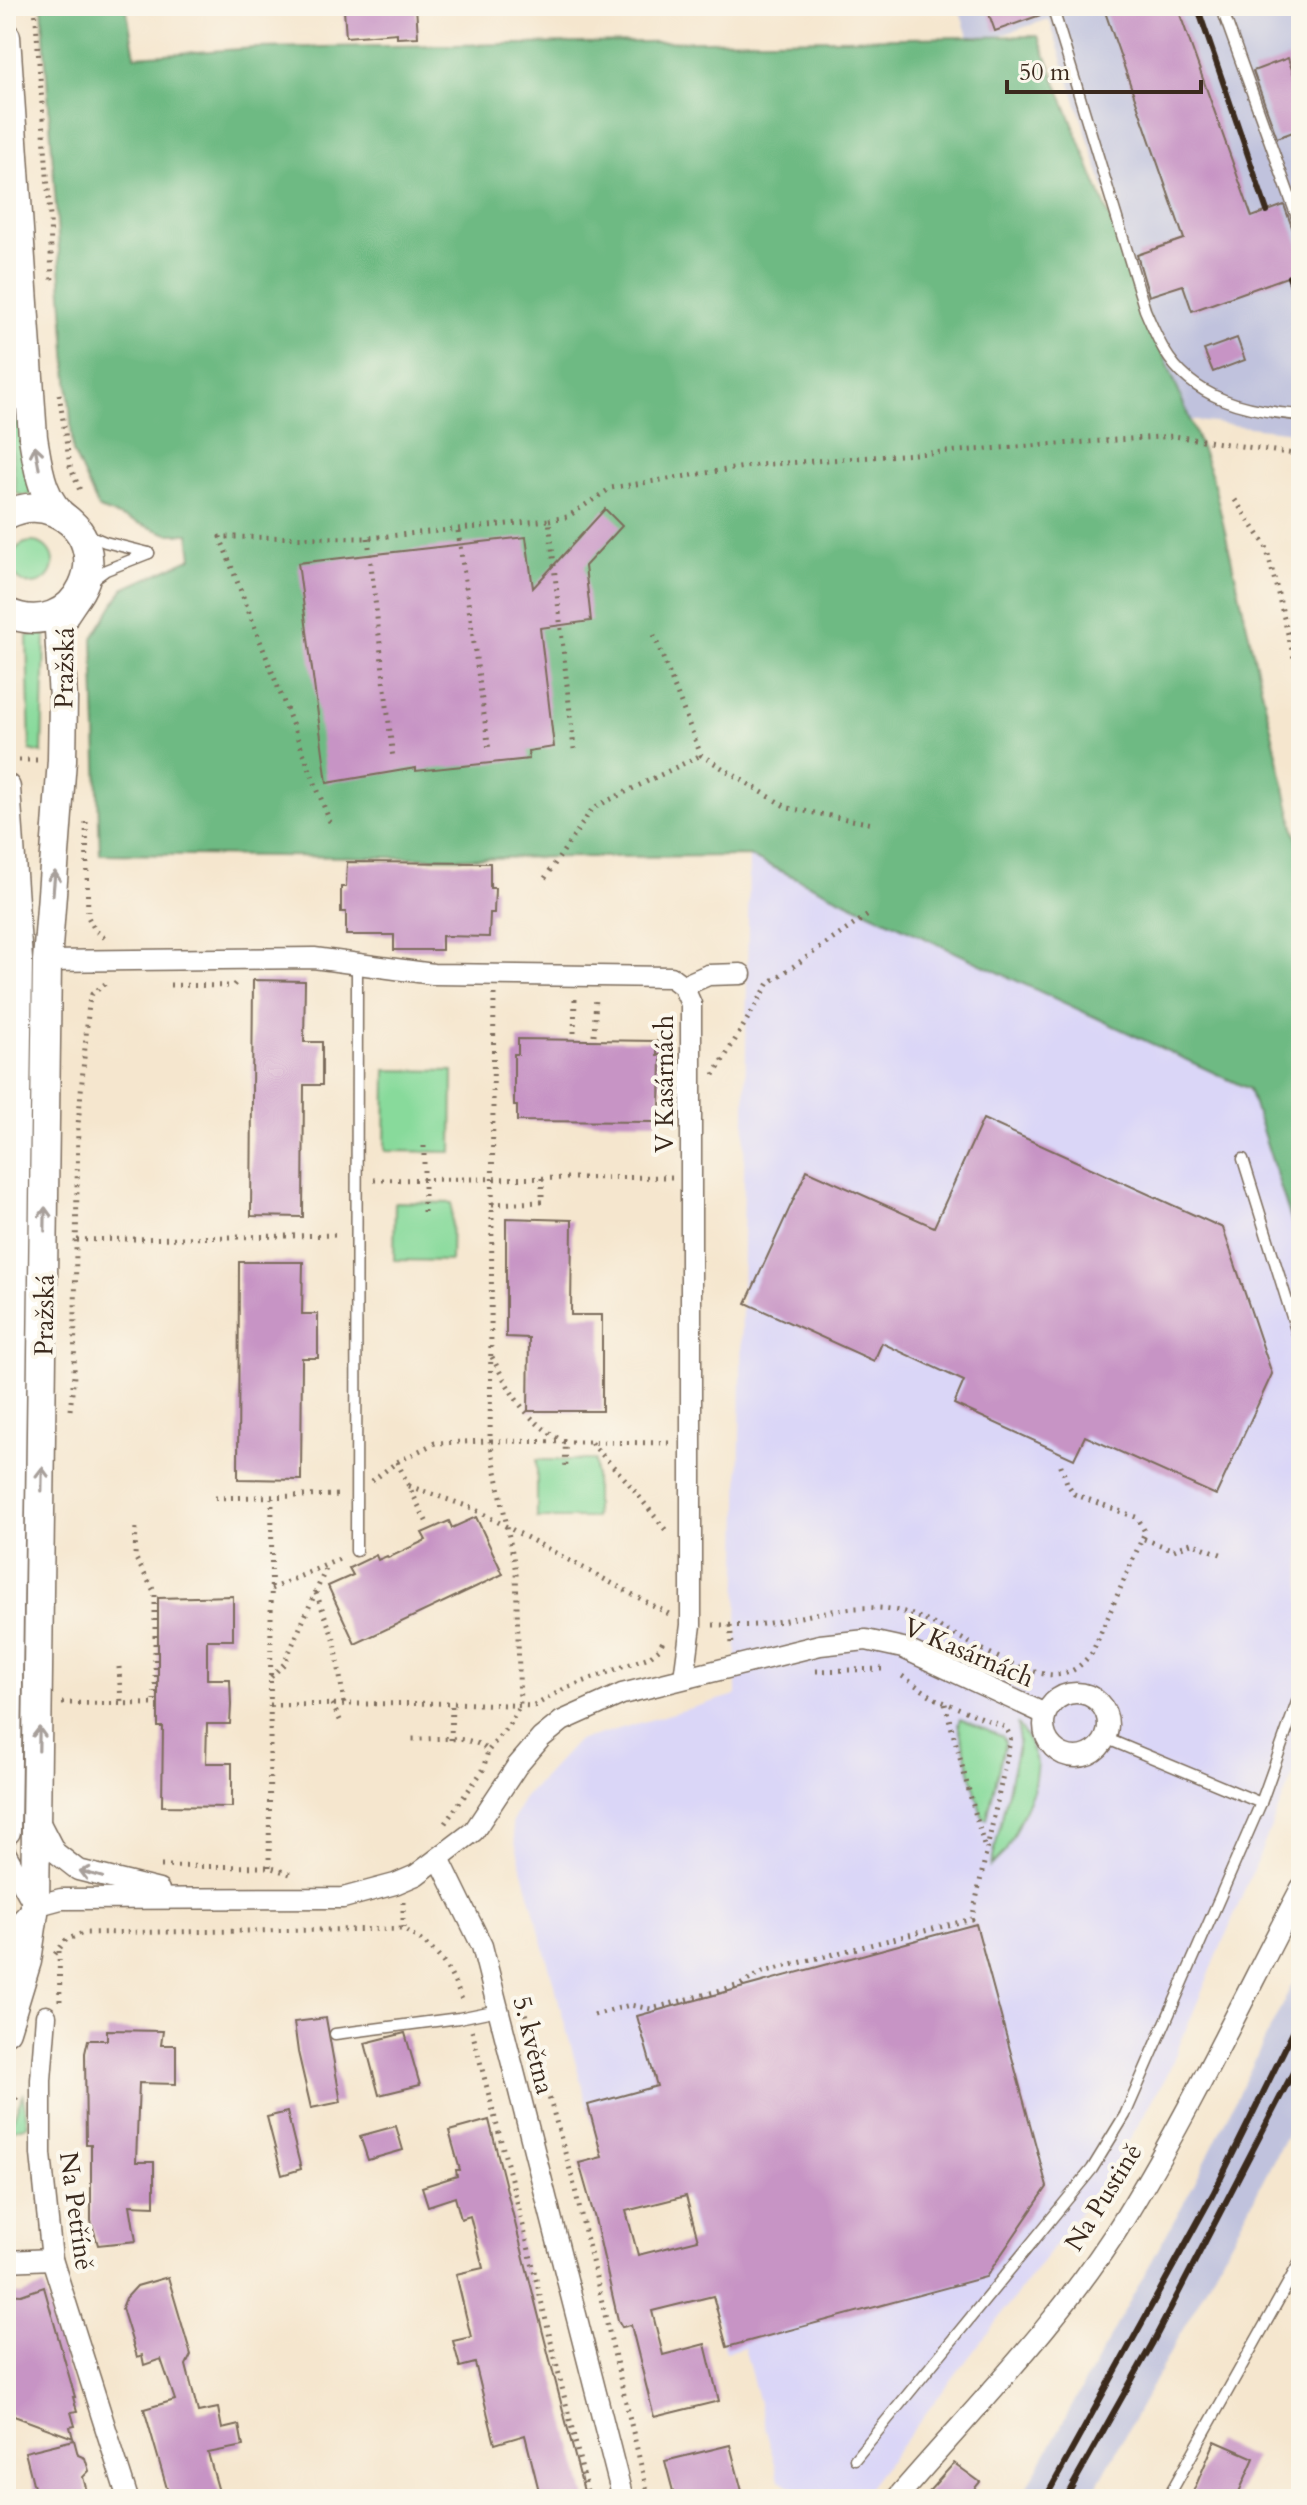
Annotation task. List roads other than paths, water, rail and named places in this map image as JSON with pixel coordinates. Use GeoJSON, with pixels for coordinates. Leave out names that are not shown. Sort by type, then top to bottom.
{"type":"FeatureCollection","features":[{"type":"Feature","properties":{"kind":"street"},"geometry":{"type":"LineString","coordinates":[[6,37],[33,437],[47,498],[53,507],[77,512]]}},
{"type":"Feature","properties":{"kind":"street"},"geometry":{"type":"LineString","coordinates":[[6,515],[20,509],[38,508],[77,512]]}},
{"type":"Feature","properties":{"kind":"street","name":"Pražská"},"geometry":{"type":"LineString","coordinates":[[6,2030],[27,1961],[35,1906],[47,961],[62,760],[63,699],[59,630],[64,615],[87,577],[88,558],[77,512]]}},
{"type":"Feature","properties":{"kind":"street"},"geometry":{"type":"LineString","coordinates":[[6,612],[23,618],[45,618],[64,610],[77,597]]}},
{"type":"Feature","properties":{"kind":"street","name":"Pražská"},"geometry":{"type":"LineString","coordinates":[[6,788],[18,960],[6,1831]]}},
{"type":"Feature","properties":{"kind":"street","name":"V Kasárnách"},"geometry":{"type":"LineString","coordinates":[[47,961],[314,958],[433,974],[671,977],[683,986],[691,1004],[691,1625],[684,1678]]}},
{"type":"Feature","properties":{"kind":"street"},"geometry":{"type":"LineString","coordinates":[[683,986],[708,975],[741,974]]}},
{"type":"Feature","properties":{"kind":"street","name":"V Kasárnách"},"geometry":{"type":"LineString","coordinates":[[439,1858],[474,1831],[517,1766],[541,1738],[562,1721],[622,1694],[820,1645],[866,1640],[903,1648],[1045,1714]]}},
{"type":"Feature","properties":{"kind":"street","name":"V Kasárnách"},"geometry":{"type":"LineString","coordinates":[[1066,1694],[1086,1694],[1102,1707],[1108,1728],[1105,1738],[1093,1752],[1084,1756],[1065,1755],[1049,1743],[1045,1734],[1045,1714],[1050,1705],[1066,1694]]}},
{"type":"Feature","properties":{"kind":"street"},"geometry":{"type":"LineString","coordinates":[[38,1817],[55,1852],[78,1870],[194,1898]]}},
{"type":"Feature","properties":{"kind":"street"},"geometry":{"type":"LineString","coordinates":[[6,1854],[35,1906]]}},
{"type":"Feature","properties":{"kind":"street"},"geometry":{"type":"LineString","coordinates":[[6,1936],[35,1906],[61,1899],[343,1898],[395,1884],[416,1875],[439,1858]]}},
{"type":"Feature","properties":{"kind":"street","name":"5. května"},"geometry":{"type":"LineString","coordinates":[[439,1858],[482,1946],[623,2499]]}},
{"type":"Feature","properties":{"kind":"street","name":"Na Pustině"},"geometry":{"type":"LineString","coordinates":[[896,2499],[1063,2305],[1125,2217],[1301,1888]]}},
{"type":"Feature","properties":{"kind":"street","name":"Na Petříně"},"geometry":{"type":"LineString","coordinates":[[53,2012],[41,2080],[41,2154],[52,2259],[128,2499]]}},
{"type":"Feature","properties":{"kind":"street"},"geometry":{"type":"LineString","coordinates":[[6,2261],[52,2259]]}},
{"type":"Feature","properties":{"kind":"lane"},"geometry":{"type":"LineString","coordinates":[[1052,6],[1145,310],[1166,353],[1195,387],[1229,404],[1269,413],[1301,415]]}},
{"type":"Feature","properties":{"kind":"lane"},"geometry":{"type":"LineString","coordinates":[[1221,6],[1301,228]]}},
{"type":"Feature","properties":{"kind":"lane"},"geometry":{"type":"LineString","coordinates":[[77,512],[96,539],[149,553],[96,576],[77,597]]}},
{"type":"Feature","properties":{"kind":"lane"},"geometry":{"type":"LineString","coordinates":[[356,1551],[357,965]]}},
{"type":"Feature","properties":{"kind":"lane"},"geometry":{"type":"LineString","coordinates":[[1243,1159],[1301,1346]]}},
{"type":"Feature","properties":{"kind":"lane"},"geometry":{"type":"LineString","coordinates":[[855,2459],[1092,2169],[1125,2115],[1261,1803],[1301,1691]]}},
{"type":"Feature","properties":{"kind":"lane"},"geometry":{"type":"LineString","coordinates":[[1105,1738],[1261,1803]]}},
{"type":"Feature","properties":{"kind":"lane"},"geometry":{"type":"LineString","coordinates":[[335,2034],[498,2010]]}},
{"type":"Feature","properties":{"kind":"lane"},"geometry":{"type":"LineString","coordinates":[[1167,2499],[1301,2260]]}},
{"type":"Feature","properties":{"kind":"railway"},"geometry":{"type":"LineString","coordinates":[[1197,6],[1267,211]]}},
{"type":"Feature","properties":{"kind":"railway"},"geometry":{"type":"LineString","coordinates":[[1289,277],[1301,311]]}},
{"type":"Feature","properties":{"kind":"railway"},"geometry":{"type":"LineString","coordinates":[[1045,2499],[1213,2194],[1301,2016]]}},
{"type":"Feature","properties":{"kind":"railway"},"geometry":{"type":"LineString","coordinates":[[1065,2499],[1152,2344],[1301,2057]]}}]}
